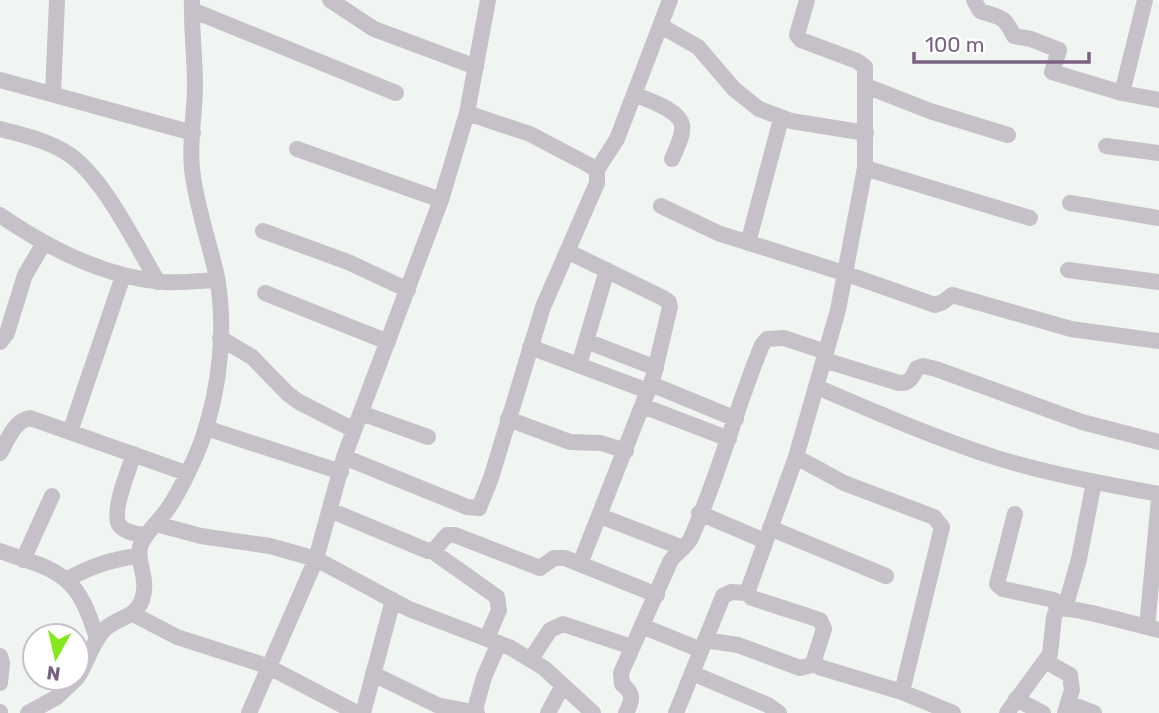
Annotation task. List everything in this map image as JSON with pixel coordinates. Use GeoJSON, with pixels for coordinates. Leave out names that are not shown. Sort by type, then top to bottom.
{"type":"FeatureCollection","features":[{"type":"Feature","properties":{"kind":"street"},"geometry":{"type":"LineString","coordinates":[[53,94],[57,0]]}},
{"type":"Feature","properties":{"kind":"street"},"geometry":{"type":"LineString","coordinates":[[330,0],[374,29],[476,67]]}},
{"type":"Feature","properties":{"kind":"street"},"geometry":{"type":"LineString","coordinates":[[249,713],[267,666],[316,559],[354,430],[441,200],[467,113],[488,0]]}},
{"type":"Feature","properties":{"kind":"street"},"geometry":{"type":"LineString","coordinates":[[206,428],[342,465],[467,507],[479,508],[491,478],[543,307],[597,183],[597,170],[617,139],[670,0]]}},
{"type":"Feature","properties":{"kind":"street"},"geometry":{"type":"LineString","coordinates":[[747,593],[796,457],[817,387],[838,310],[865,169],[865,67],[857,61],[801,40],[797,35],[807,0]]}},
{"type":"Feature","properties":{"kind":"street"},"geometry":{"type":"LineString","coordinates":[[974,0],[980,11],[1004,19],[1010,24],[1014,36],[1031,39],[1059,50],[1052,72],[1122,93],[1159,100]]}},
{"type":"Feature","properties":{"kind":"street"},"geometry":{"type":"LineString","coordinates":[[1122,93],[1144,0]]}},
{"type":"Feature","properties":{"kind":"street"},"geometry":{"type":"LineString","coordinates":[[91,650],[107,627],[139,608],[145,587],[145,577],[138,556],[140,546],[169,507],[186,473],[206,428],[214,394],[220,338],[217,280],[193,178],[195,50],[192,5],[396,93]]}},
{"type":"Feature","properties":{"kind":"street"},"geometry":{"type":"LineString","coordinates":[[661,26],[698,47],[749,103],[781,119],[866,134]]}},
{"type":"Feature","properties":{"kind":"street"},"geometry":{"type":"LineString","coordinates":[[0,80],[193,132]]}},
{"type":"Feature","properties":{"kind":"street"},"geometry":{"type":"LineString","coordinates":[[866,86],[930,111],[1008,135]]}},
{"type":"Feature","properties":{"kind":"street"},"geometry":{"type":"LineString","coordinates":[[634,94],[679,118],[682,134],[672,159]]}},
{"type":"Feature","properties":{"kind":"street"},"geometry":{"type":"LineString","coordinates":[[467,113],[530,134],[597,170]]}},
{"type":"Feature","properties":{"kind":"street"},"geometry":{"type":"LineString","coordinates":[[748,243],[781,119]]}},
{"type":"Feature","properties":{"kind":"street"},"geometry":{"type":"LineString","coordinates":[[0,129],[35,139],[70,155],[106,194],[158,282]]}},
{"type":"Feature","properties":{"kind":"street"},"geometry":{"type":"LineString","coordinates":[[1106,146],[1159,153]]}},
{"type":"Feature","properties":{"kind":"street"},"geometry":{"type":"LineString","coordinates":[[298,149],[441,200]]}},
{"type":"Feature","properties":{"kind":"street"},"geometry":{"type":"LineString","coordinates":[[865,169],[1030,218]]}},
{"type":"Feature","properties":{"kind":"street"},"geometry":{"type":"LineString","coordinates":[[1070,202],[1159,218]]}},
{"type":"Feature","properties":{"kind":"street"},"geometry":{"type":"LineString","coordinates":[[661,206],[718,233],[935,304],[952,295],[1071,329],[1159,341]]}},
{"type":"Feature","properties":{"kind":"street"},"geometry":{"type":"LineString","coordinates":[[0,215],[44,243],[123,276],[158,282],[217,280]]}},
{"type":"Feature","properties":{"kind":"street"},"geometry":{"type":"LineString","coordinates":[[263,231],[348,262],[408,290]]}},
{"type":"Feature","properties":{"kind":"street"},"geometry":{"type":"LineString","coordinates":[[0,342],[7,332],[25,275],[44,243]]}},
{"type":"Feature","properties":{"kind":"street"},"geometry":{"type":"LineString","coordinates":[[567,251],[669,302],[670,312],[647,394],[580,564]]}},
{"type":"Feature","properties":{"kind":"street"},"geometry":{"type":"LineString","coordinates":[[579,365],[607,270]]}},
{"type":"Feature","properties":{"kind":"street"},"geometry":{"type":"LineString","coordinates":[[1068,270],[1159,282]]}},
{"type":"Feature","properties":{"kind":"street"},"geometry":{"type":"LineString","coordinates":[[70,432],[123,276]]}},
{"type":"Feature","properties":{"kind":"street"},"geometry":{"type":"LineString","coordinates":[[265,293],[388,342]]}},
{"type":"Feature","properties":{"kind":"street"},"geometry":{"type":"LineString","coordinates":[[220,338],[252,357],[299,402],[354,430]]}},
{"type":"Feature","properties":{"kind":"street"},"geometry":{"type":"LineString","coordinates":[[626,713],[632,692],[620,680],[632,647],[670,562],[690,541],[729,439],[757,355],[767,339],[784,338],[825,356],[905,384],[911,380],[917,368],[923,366],[936,369],[1082,422],[1159,442]]}},
{"type":"Feature","properties":{"kind":"street"},"geometry":{"type":"LineString","coordinates":[[586,341],[656,368]]}},
{"type":"Feature","properties":{"kind":"street"},"geometry":{"type":"LineString","coordinates":[[530,347],[647,394],[729,439]]}},
{"type":"Feature","properties":{"kind":"street"},"geometry":{"type":"LineString","coordinates":[[817,387],[875,412],[996,457],[1094,482],[1159,494]]}},
{"type":"Feature","properties":{"kind":"street"},"geometry":{"type":"LineString","coordinates":[[647,394],[736,419]]}},
{"type":"Feature","properties":{"kind":"street"},"geometry":{"type":"LineString","coordinates":[[361,413],[428,437]]}},
{"type":"Feature","properties":{"kind":"street"},"geometry":{"type":"LineString","coordinates":[[0,453],[23,419],[30,418],[186,473]]}},
{"type":"Feature","properties":{"kind":"street"},"geometry":{"type":"LineString","coordinates":[[508,419],[576,443],[601,443],[626,451]]}},
{"type":"Feature","properties":{"kind":"street"},"geometry":{"type":"LineString","coordinates":[[134,454],[116,519],[120,527],[128,532],[151,530],[201,536],[270,546],[316,559],[409,609],[493,640],[531,659],[593,713]]}},
{"type":"Feature","properties":{"kind":"street"},"geometry":{"type":"LineString","coordinates":[[796,457],[844,483],[934,517],[942,527],[902,692]]}},
{"type":"Feature","properties":{"kind":"street"},"geometry":{"type":"LineString","coordinates":[[1043,713],[1011,706],[1050,654],[1054,617],[1061,608],[1077,571],[1094,482]]}},
{"type":"Feature","properties":{"kind":"street"},"geometry":{"type":"LineString","coordinates":[[23,560],[52,496]]}},
{"type":"Feature","properties":{"kind":"street"},"geometry":{"type":"LineString","coordinates":[[1015,514],[997,584],[1003,589],[1054,600],[1061,608],[1153,629],[1159,499]]}},
{"type":"Feature","properties":{"kind":"street"},"geometry":{"type":"LineString","coordinates":[[330,510],[432,551],[497,597],[500,604],[475,713],[437,705],[373,674]]}},
{"type":"Feature","properties":{"kind":"street"},"geometry":{"type":"LineString","coordinates":[[699,513],[768,534],[886,576]]}},
{"type":"Feature","properties":{"kind":"street"},"geometry":{"type":"LineString","coordinates":[[600,516],[683,548]]}},
{"type":"Feature","properties":{"kind":"street"},"geometry":{"type":"LineString","coordinates":[[432,551],[444,537],[451,534],[536,567],[543,567],[559,557],[657,595]]}},
{"type":"Feature","properties":{"kind":"street"},"geometry":{"type":"LineString","coordinates":[[0,551],[47,569],[66,580],[79,596],[97,638]]}},
{"type":"Feature","properties":{"kind":"street"},"geometry":{"type":"LineString","coordinates":[[66,580],[107,561],[138,556]]}},
{"type":"Feature","properties":{"kind":"street"},"geometry":{"type":"LineString","coordinates":[[676,713],[723,596],[731,592],[747,593],[752,598],[820,621],[824,629],[815,655],[816,664]]}},
{"type":"Feature","properties":{"kind":"street"},"geometry":{"type":"LineString","coordinates":[[363,713],[393,600]]}},
{"type":"Feature","properties":{"kind":"street"},"geometry":{"type":"LineString","coordinates":[[133,614],[177,637],[267,666],[349,711]]}},
{"type":"Feature","properties":{"kind":"street"},"geometry":{"type":"LineString","coordinates":[[531,659],[550,630],[562,624],[632,647]]}},
{"type":"Feature","properties":{"kind":"street"},"geometry":{"type":"LineString","coordinates":[[642,626],[703,645],[738,645],[800,668],[816,664],[825,670],[902,692],[953,713]]}},
{"type":"Feature","properties":{"kind":"street"},"geometry":{"type":"LineString","coordinates":[[0,656],[0,683]]}},
{"type":"Feature","properties":{"kind":"street"},"geometry":{"type":"LineString","coordinates":[[1045,661],[1070,675],[1072,690],[1066,708],[1089,712]]}},
{"type":"Feature","properties":{"kind":"street"},"geometry":{"type":"LineString","coordinates":[[692,673],[768,705],[779,713]]}},
{"type":"Feature","properties":{"kind":"street"},"geometry":{"type":"LineString","coordinates":[[548,713],[563,685]]}},
{"type":"Feature","properties":{"kind":"street"},"geometry":{"type":"LineString","coordinates":[[28,713],[62,692]]}}]}
